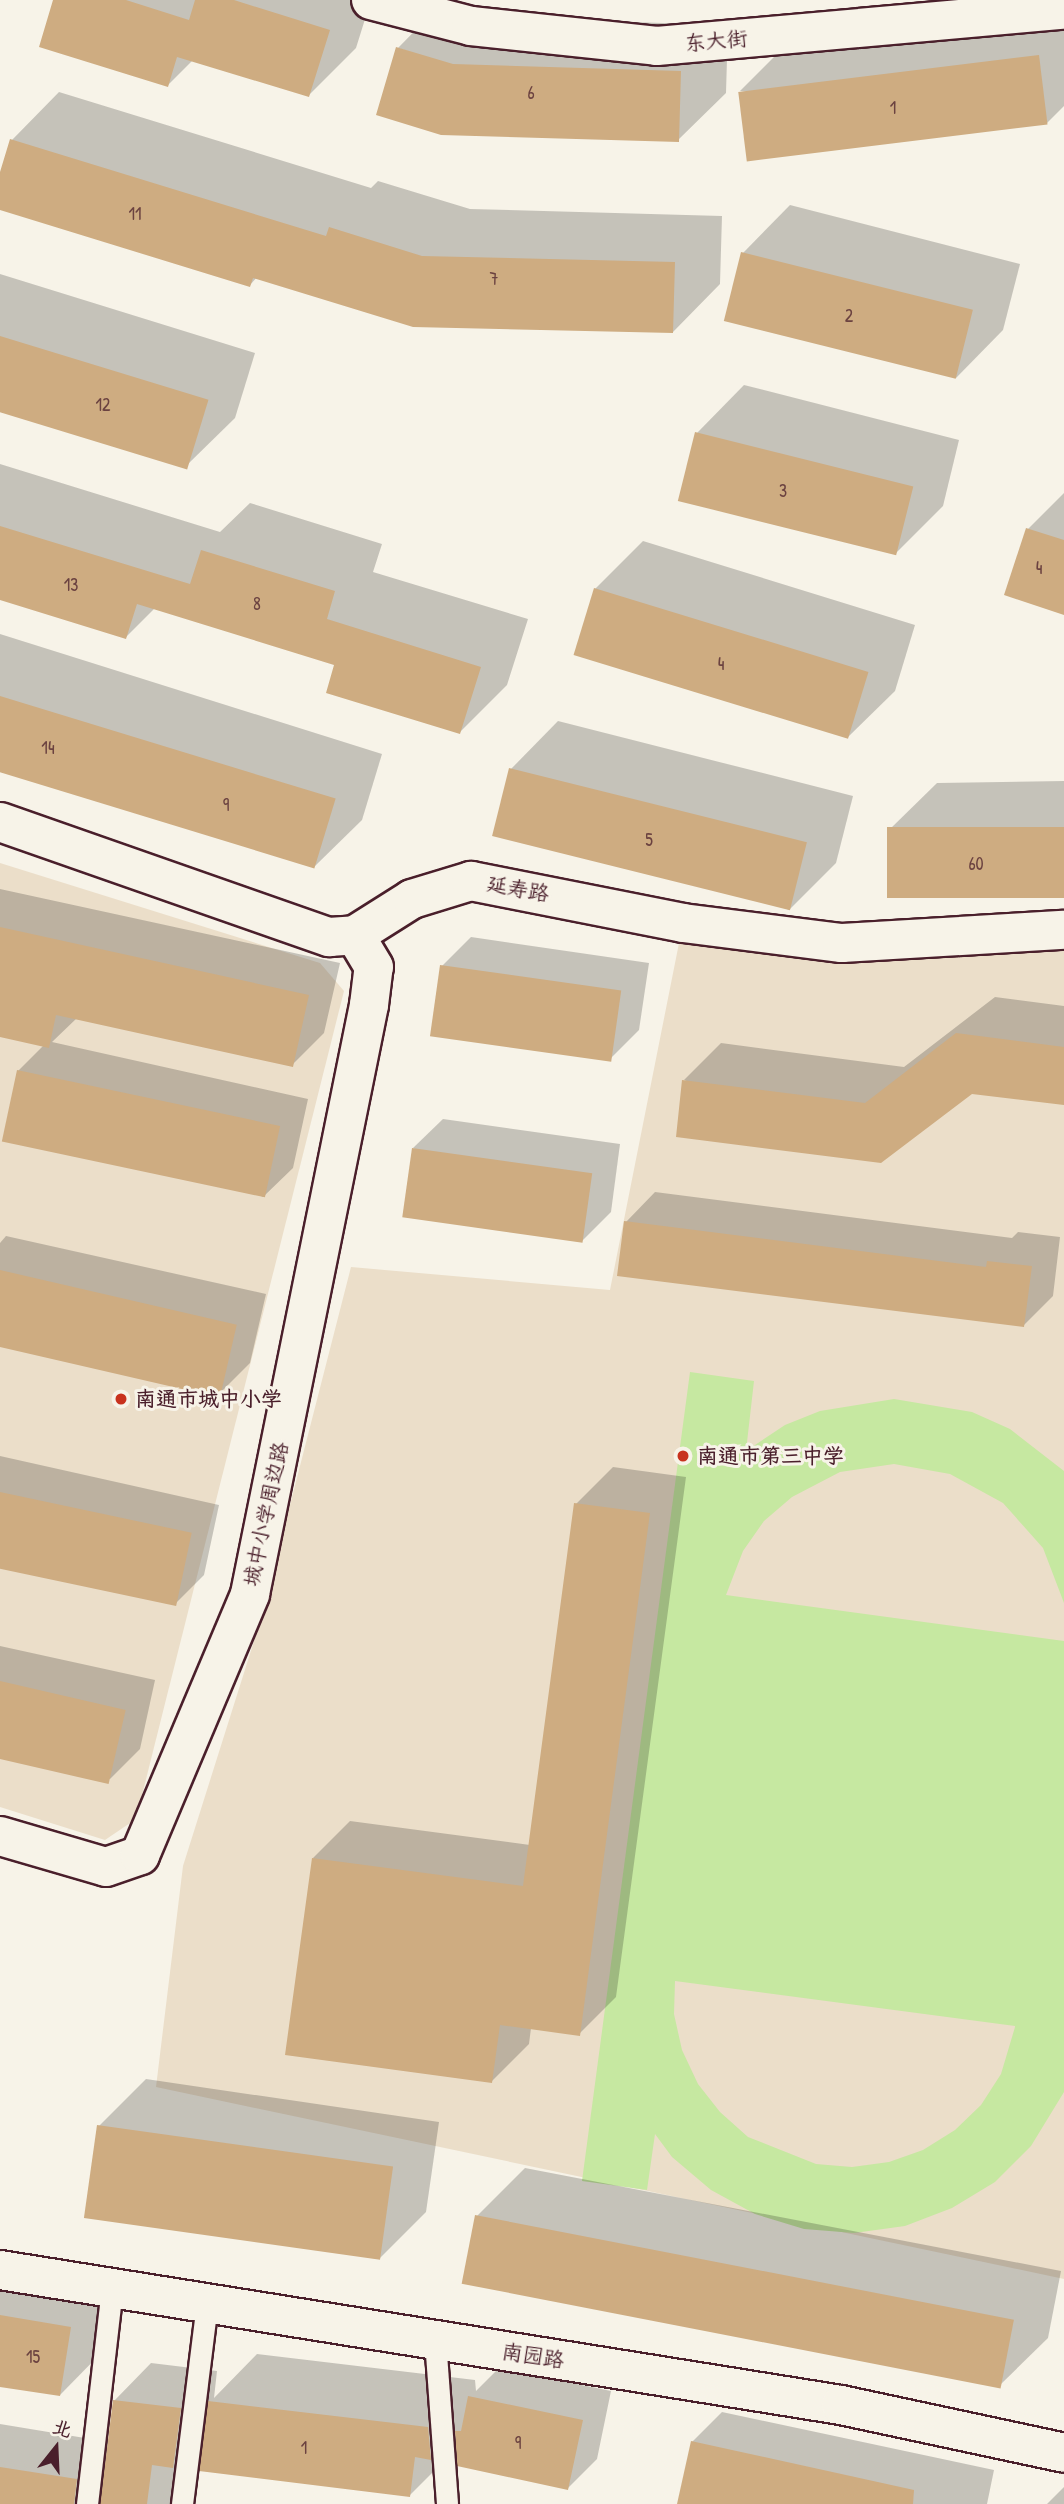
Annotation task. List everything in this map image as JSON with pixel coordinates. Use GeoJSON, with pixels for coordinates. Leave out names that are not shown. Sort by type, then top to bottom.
{"type":"FeatureCollection","features":[{"type":"Feature","properties":{"kind":"street","name":"东大街"},"geometry":{"type":"LineString","coordinates":[[371,0],[471,26],[657,46],[1064,10]]}},
{"type":"Feature","properties":{"kind":"street"},"geometry":{"type":"LineString","coordinates":[[0,822],[329,937],[355,935]]}},
{"type":"Feature","properties":{"kind":"street","name":"延寿路"},"geometry":{"type":"LineString","coordinates":[[355,935],[412,899],[471,881],[684,923],[842,943],[1064,930]]}},
{"type":"Feature","properties":{"kind":"street","name":"城中小学周边路"},"geometry":{"type":"LineString","coordinates":[[0,1836],[106,1867],[140,1855],[250,1594],[369,1005],[374,967],[355,935]]}},
{"type":"Feature","properties":{"kind":"street","name":"南园路"},"geometry":{"type":"LineString","coordinates":[[0,2270],[841,2404],[1064,2453]]}},
{"type":"Feature","properties":{"kind":"lane"},"geometry":{"type":"LineString","coordinates":[[87,2504],[113,2288]]}},
{"type":"Feature","properties":{"kind":"lane"},"geometry":{"type":"LineString","coordinates":[[182,2504],[207,2303]]}},
{"type":"Feature","properties":{"kind":"lane"},"geometry":{"type":"LineString","coordinates":[[435,2340],[447,2504]]}},
{"type":"Feature","properties":{"kind":"shaded area","name":"南通市城中小学"},"geometry":{"type":"Polygon","coordinates":[[[0,863],[320,963],[344,991],[136,1819],[105,1840],[0,1807],[0,863]]]}},
{"type":"Feature","properties":{"kind":"shaded area","name":"南通市第三中学"},"geometry":{"type":"Polygon","coordinates":[[[683,923],[1064,930],[1064,2279],[156,2087],[183,1866],[260,1622],[351,1267],[610,1290],[683,923]]]}},
{"type":"Feature","properties":{"kind":"green space"},"geometry":{"type":"Polygon","coordinates":[[[690,1372],[754,1381],[746,1451],[785,1425],[820,1411],[894,1399],[972,1412],[1010,1429],[1064,1471],[1064,1603],[1043,1548],[1003,1503],[950,1474],[894,1464],[840,1472],[792,1497],[764,1521],[743,1551],[726,1595],[1064,1641],[1064,2092],[1031,2146],[995,2182],[952,2208],[905,2226],[854,2233],[804,2229],[755,2214],[711,2190],[672,2157],[655,2134],[647,2190],[582,2181],[690,1372]],[[675,1981],[674,2014],[682,2050],[698,2084],[720,2112],[748,2137],[816,2164],[852,2167],[889,2162],[923,2150],[955,2130],[981,2105],[1001,2074],[1015,2026],[675,1981]]]}},
{"type":"Feature","properties":{"kind":"building"},"geometry":{"type":"Polygon","coordinates":[[[53,0],[126,0],[189,20],[195,0],[234,0],[330,30],[309,97],[177,57],[168,87],[39,47],[53,0]]]}},
{"type":"Feature","properties":{"kind":"building"},"geometry":{"type":"Polygon","coordinates":[[[396,47],[453,64],[681,71],[679,142],[441,135],[376,115],[396,47]]]}},
{"type":"Feature","properties":{"kind":"building"},"geometry":{"type":"Polygon","coordinates":[[[1039,55],[1048,124],[747,161],[738,92],[1039,55]]]}},
{"type":"Feature","properties":{"kind":"building"},"geometry":{"type":"Polygon","coordinates":[[[10,139],[326,236],[329,227],[422,256],[675,262],[673,333],[413,327],[253,278],[250,287],[0,210],[0,172],[10,139]]]}},
{"type":"Feature","properties":{"kind":"building"},"geometry":{"type":"Polygon","coordinates":[[[741,252],[973,310],[956,379],[724,321],[741,252]]]}},
{"type":"Feature","properties":{"kind":"building"},"geometry":{"type":"Polygon","coordinates":[[[0,336],[208,400],[187,470],[0,412],[0,336]]]}},
{"type":"Feature","properties":{"kind":"building"},"geometry":{"type":"Polygon","coordinates":[[[695,432],[913,486],[896,555],[678,501],[695,432]]]}},
{"type":"Feature","properties":{"kind":"building"},"geometry":{"type":"Polygon","coordinates":[[[0,526],[190,584],[201,550],[335,591],[327,619],[481,667],[460,734],[326,693],[334,665],[137,604],[126,639],[0,600],[0,526]]]}},
{"type":"Feature","properties":{"kind":"building"},"geometry":{"type":"Polygon","coordinates":[[[1026,528],[1064,540],[1064,615],[1004,595],[1026,528]]]}},
{"type":"Feature","properties":{"kind":"building"},"geometry":{"type":"Polygon","coordinates":[[[594,588],[868,672],[848,739],[574,655],[594,588]]]}},
{"type":"Feature","properties":{"kind":"building"},"geometry":{"type":"Polygon","coordinates":[[[0,696],[336,799],[314,868],[0,772],[0,696]]]}},
{"type":"Feature","properties":{"kind":"building"},"geometry":{"type":"Polygon","coordinates":[[[509,768],[807,842],[790,910],[492,836],[509,768]]]}},
{"type":"Feature","properties":{"kind":"building"},"geometry":{"type":"Polygon","coordinates":[[[887,827],[1064,827],[1064,898],[887,898],[887,827]]]}},
{"type":"Feature","properties":{"kind":"building"},"geometry":{"type":"Polygon","coordinates":[[[0,927],[309,995],[293,1067],[56,1015],[49,1048],[0,1037],[0,927]]]}},
{"type":"Feature","properties":{"kind":"building"},"geometry":{"type":"Polygon","coordinates":[[[440,965],[621,990],[611,1062],[430,1036],[440,965]]]}},
{"type":"Feature","properties":{"kind":"building"},"geometry":{"type":"Polygon","coordinates":[[[956,1033],[1064,1047],[1064,1105],[972,1094],[881,1163],[676,1137],[682,1080],[865,1103],[956,1033]]]}},
{"type":"Feature","properties":{"kind":"building"},"geometry":{"type":"Polygon","coordinates":[[[17,1070],[280,1126],[265,1197],[2,1141],[17,1070]]]}},
{"type":"Feature","properties":{"kind":"building"},"geometry":{"type":"Polygon","coordinates":[[[412,1148],[592,1173],[582,1243],[402,1217],[412,1148]]]}},
{"type":"Feature","properties":{"kind":"building"},"geometry":{"type":"Polygon","coordinates":[[[624,1221],[986,1267],[987,1261],[1032,1266],[1024,1327],[617,1276],[624,1221]]]}},
{"type":"Feature","properties":{"kind":"building"},"geometry":{"type":"Polygon","coordinates":[[[0,1270],[237,1325],[220,1398],[0,1347],[0,1270]]]}},
{"type":"Feature","properties":{"kind":"building"},"geometry":{"type":"Polygon","coordinates":[[[0,1492],[192,1533],[176,1606],[0,1569],[0,1492]]]}},
{"type":"Feature","properties":{"kind":"building"},"geometry":{"type":"Polygon","coordinates":[[[574,1503],[650,1513],[580,2036],[500,2025],[492,2083],[285,2055],[312,1858],[523,1886],[574,1503]]]}},
{"type":"Feature","properties":{"kind":"building"},"geometry":{"type":"Polygon","coordinates":[[[0,1681],[126,1710],[109,1784],[0,1759],[0,1681]]]}},
{"type":"Feature","properties":{"kind":"building"},"geometry":{"type":"Polygon","coordinates":[[[97,2125],[393,2167],[380,2260],[84,2218],[97,2125]]]}},
{"type":"Feature","properties":{"kind":"building"},"geometry":{"type":"Polygon","coordinates":[[[475,2215],[1014,2320],[1001,2388],[462,2284],[475,2215]]]}},
{"type":"Feature","properties":{"kind":"building"},"geometry":{"type":"Polygon","coordinates":[[[0,2315],[71,2327],[60,2396],[0,2387],[0,2315]]]}},
{"type":"Feature","properties":{"kind":"building"},"geometry":{"type":"Polygon","coordinates":[[[468,2396],[583,2420],[568,2490],[457,2466],[455,2431],[461,2431],[468,2396]]]}},
{"type":"Feature","properties":{"kind":"building"},"geometry":{"type":"Polygon","coordinates":[[[113,2400],[181,2408],[173,2468],[152,2465],[147,2504],[100,2504],[113,2400]]]}},
{"type":"Feature","properties":{"kind":"building"},"geometry":{"type":"Polygon","coordinates":[[[208,2401],[428,2427],[431,2460],[415,2457],[410,2497],[199,2471],[208,2401]]]}},
{"type":"Feature","properties":{"kind":"building"},"geometry":{"type":"Polygon","coordinates":[[[691,2441],[914,2490],[913,2504],[677,2504],[691,2441]]]}},
{"type":"Feature","properties":{"kind":"building"},"geometry":{"type":"Polygon","coordinates":[[[0,2467],[77,2479],[74,2504],[0,2504],[0,2467]]]}},
{"type":"Feature","properties":{"kind":"place","name":"南通市城中小学"},"geometry":{"type":"Point","coordinates":[121,1399]}},
{"type":"Feature","properties":{"kind":"place","name":"南通市第三中学"},"geometry":{"type":"Point","coordinates":[683,1456]}}]}
